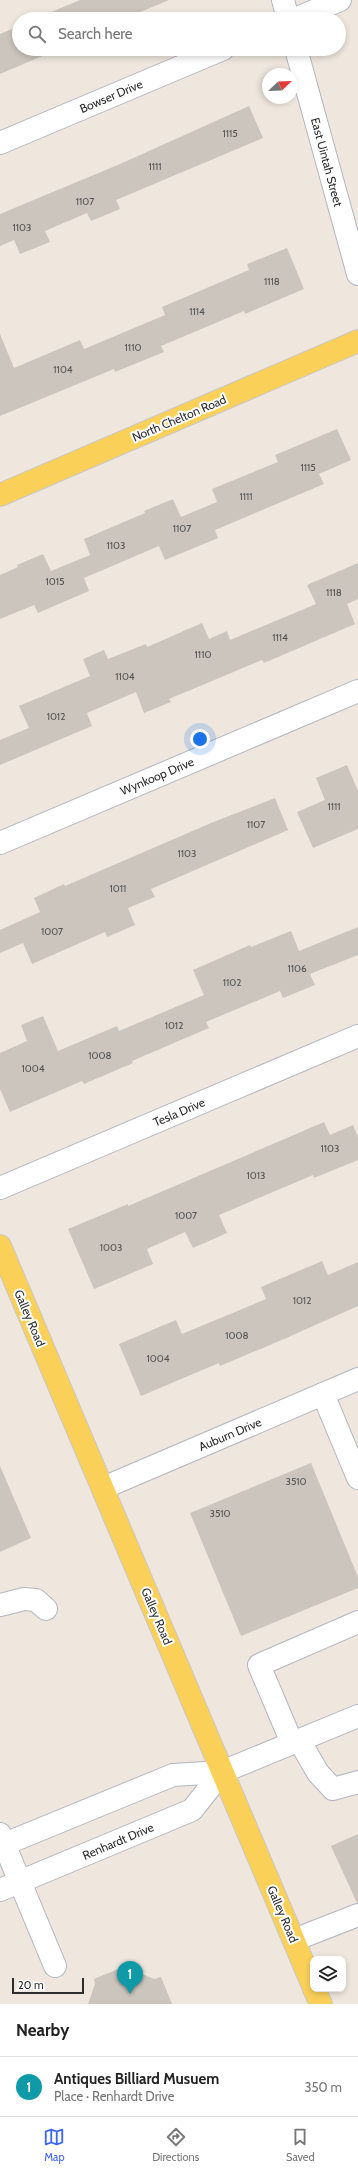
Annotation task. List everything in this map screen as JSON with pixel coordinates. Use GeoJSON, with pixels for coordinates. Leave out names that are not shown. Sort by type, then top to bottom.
{"type":"FeatureCollection","features":[{"type":"Feature","properties":{"kind":"main road","name":"North Chelton Road"},"geometry":{"type":"LineString","coordinates":[[0,495],[358,341]]}},
{"type":"Feature","properties":{"kind":"main road","name":"Galley Road"},"geometry":{"type":"LineString","coordinates":[[0,1246],[310,1979]]}},
{"type":"Feature","properties":{"kind":"main road"},"geometry":{"type":"LineString","coordinates":[[315,1992],[321,2004]]}},
{"type":"Feature","properties":{"kind":"street"},"geometry":{"type":"LineString","coordinates":[[282,0],[286,12]]}},
{"type":"Feature","properties":{"kind":"street"},"geometry":{"type":"LineString","coordinates":[[312,12],[340,0]]}},
{"type":"Feature","properties":{"kind":"street","name":"Bowser Drive"},"geometry":{"type":"LineString","coordinates":[[0,143],[206,56]]}},
{"type":"Feature","properties":{"kind":"street","name":"East Uintah Street"},"geometry":{"type":"LineString","coordinates":[[298,56],[358,274]]}},
{"type":"Feature","properties":{"kind":"street","name":"Wynkoop Drive"},"geometry":{"type":"LineString","coordinates":[[0,843],[358,691]]}},
{"type":"Feature","properties":{"kind":"street","name":"Tesla Drive"},"geometry":{"type":"LineString","coordinates":[[0,1188],[358,1036]]}},
{"type":"Feature","properties":{"kind":"street","name":"Auburn Drive"},"geometry":{"type":"LineString","coordinates":[[103,1488],[358,1379]]}},
{"type":"Feature","properties":{"kind":"street"},"geometry":{"type":"LineString","coordinates":[[322,1394],[358,1478]]}},
{"type":"Feature","properties":{"kind":"street"},"geometry":{"type":"LineString","coordinates":[[0,1605],[24,1599],[36,1600],[46,1609]]}},
{"type":"Feature","properties":{"kind":"street"},"geometry":{"type":"LineString","coordinates":[[358,1622],[260,1664],[295,1742],[318,1773],[333,1789],[358,1782]]}},
{"type":"Feature","properties":{"kind":"street","name":"Renhardt Drive"},"geometry":{"type":"LineString","coordinates":[[2,1842],[176,1773],[222,1772],[358,1716]]}},
{"type":"Feature","properties":{"kind":"street","name":"Renhardt Drive"},"geometry":{"type":"LineString","coordinates":[[10,1886],[192,1810],[222,1772]]}},
{"type":"Feature","properties":{"kind":"street"},"geometry":{"type":"LineString","coordinates":[[2,1842],[10,1886],[55,1966]]}},
{"type":"Feature","properties":{"kind":"street"},"geometry":{"type":"LineString","coordinates":[[294,1940],[358,1915]]}},
{"type":"Feature","properties":{"kind":"building"},"geometry":{"type":"Polygon","coordinates":[[[80,0],[169,0],[141,12],[52,12],[80,0]]]}},
{"type":"Feature","properties":{"kind":"building"},"geometry":{"type":"Polygon","coordinates":[[[12,29],[12,56],[42,56],[0,74],[0,34],[12,29]]]}},
{"type":"Feature","properties":{"kind":"building"},"geometry":{"type":"Polygon","coordinates":[[[249,106],[263,138],[116,200],[120,209],[91,221],[87,213],[45,231],[50,242],[20,254],[14,240],[0,246],[0,214],[120,164],[249,106]]]}},
{"type":"Feature","properties":{"kind":"building"},"geometry":{"type":"Polygon","coordinates":[[[287,248],[304,289],[245,314],[244,311],[161,346],[164,352],[115,372],[114,369],[0,416],[0,334],[14,368],[80,340],[84,349],[165,315],[162,307],[249,270],[247,264],[287,248]]]}},
{"type":"Feature","properties":{"kind":"building"},"geometry":{"type":"Polygon","coordinates":[[[337,429],[351,460],[319,474],[324,484],[215,530],[218,538],[165,560],[159,546],[84,578],[89,591],[38,613],[34,605],[0,619],[0,575],[18,567],[17,565],[43,554],[51,571],[90,555],[84,539],[145,513],[144,511],[173,499],[181,517],[217,502],[212,489],[278,462],[275,455],[337,429]]]}},
{"type":"Feature","properties":{"kind":"building"},"geometry":{"type":"Polygon","coordinates":[[[358,563],[358,599],[347,604],[355,624],[264,663],[262,660],[169,699],[171,702],[144,713],[136,692],[87,713],[92,726],[0,765],[0,740],[29,728],[19,706],[90,676],[83,659],[104,650],[108,659],[146,644],[147,647],[202,623],[209,639],[227,631],[230,640],[316,604],[307,585],[358,563]]]}},
{"type":"Feature","properties":{"kind":"building"},"geometry":{"type":"Polygon","coordinates":[[[347,765],[358,791],[358,829],[313,848],[297,812],[325,800],[316,778],[347,765]]]}},
{"type":"Feature","properties":{"kind":"building"},"geometry":{"type":"Polygon","coordinates":[[[275,798],[288,830],[151,889],[155,897],[128,908],[135,925],[107,937],[105,932],[32,964],[23,943],[0,953],[0,930],[40,912],[34,898],[211,823],[275,798]]]}},
{"type":"Feature","properties":{"kind":"building"},"geometry":{"type":"Polygon","coordinates":[[[358,927],[358,955],[310,974],[315,985],[283,998],[280,991],[206,1022],[209,1028],[132,1061],[133,1063],[84,1084],[82,1081],[10,1112],[0,1089],[0,1053],[27,1041],[21,1025],[43,1016],[58,1051],[117,1026],[119,1031],[204,995],[193,970],[250,945],[251,947],[291,931],[299,951],[358,927]]]}},
{"type":"Feature","properties":{"kind":"building"},"geometry":{"type":"Polygon","coordinates":[[[324,1122],[330,1135],[353,1125],[358,1137],[358,1160],[314,1178],[313,1175],[219,1215],[227,1233],[193,1248],[185,1232],[147,1249],[153,1264],[94,1289],[68,1229],[128,1204],[128,1206],[324,1122]]]}},
{"type":"Feature","properties":{"kind":"building"},"geometry":{"type":"Polygon","coordinates":[[[322,1261],[328,1275],[358,1262],[358,1306],[220,1366],[219,1363],[141,1396],[119,1344],[176,1320],[182,1334],[266,1299],[261,1287],[322,1261]]]}},
{"type":"Feature","properties":{"kind":"building"},"geometry":{"type":"Polygon","coordinates":[[[311,1463],[358,1577],[358,1588],[241,1636],[190,1513],[311,1463]]]}},
{"type":"Feature","properties":{"kind":"building"},"geometry":{"type":"Polygon","coordinates":[[[0,1466],[31,1538],[0,1552],[0,1466]]]}},
{"type":"Feature","properties":{"kind":"building"},"geometry":{"type":"Polygon","coordinates":[[[358,1834],[358,1903],[357,1903],[331,1846],[358,1834]]]}},
{"type":"Feature","properties":{"kind":"building"},"geometry":{"type":"Polygon","coordinates":[[[128,1965],[132,1970],[154,1979],[161,1977],[172,2004],[88,2004],[95,1984],[94,1979],[128,1965]]]}},
{"type":"Feature","properties":{"kind":"place","name":"Antiques Billiard Musuem"},"geometry":{"type":"Point","coordinates":[130,1994]}}]}
